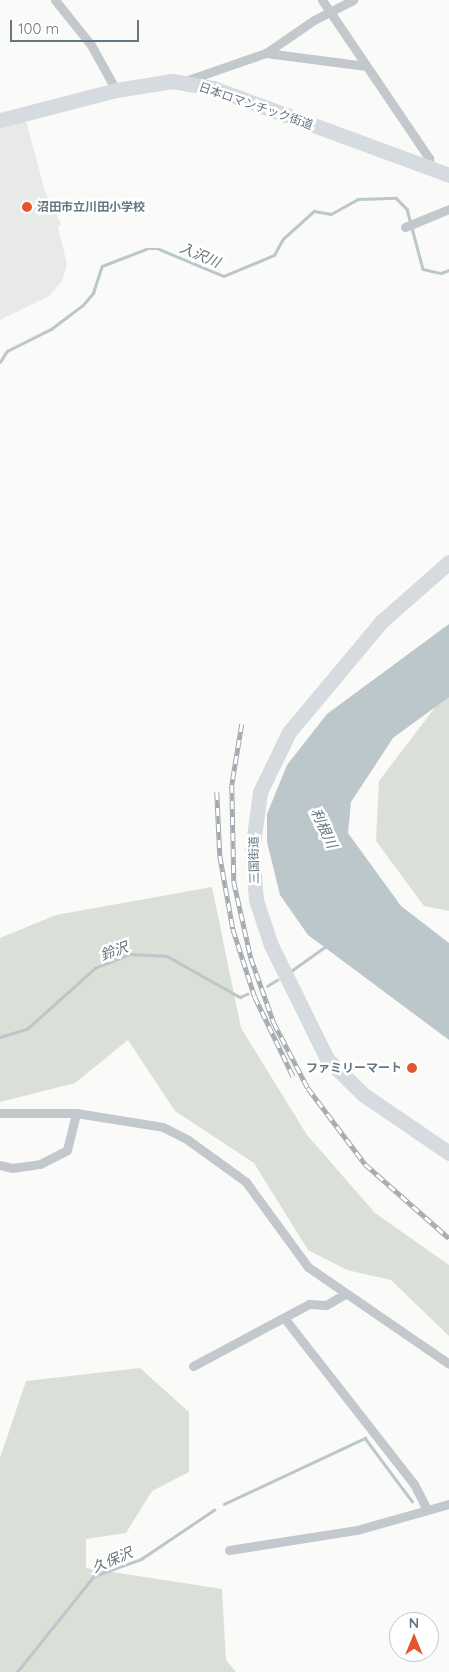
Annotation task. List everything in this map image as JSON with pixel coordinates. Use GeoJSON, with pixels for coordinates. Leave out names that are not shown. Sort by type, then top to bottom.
{"type":"FeatureCollection","features":[{"type":"Feature","properties":{"kind":"highway","name":"日本ロマンチック街道"},"geometry":{"type":"LineString","coordinates":[[0,120],[116,90],[182,82],[213,88],[449,175]]}},
{"type":"Feature","properties":{"kind":"highway","name":"三国街道"},"geometry":{"type":"LineString","coordinates":[[449,562],[381,622],[289,732],[260,792],[252,851],[256,900],[271,945],[327,1059],[364,1095],[449,1153]]}},
{"type":"Feature","properties":{"kind":"street"},"geometry":{"type":"LineString","coordinates":[[55,0],[91,45],[116,90]]}},
{"type":"Feature","properties":{"kind":"street"},"geometry":{"type":"LineString","coordinates":[[322,0],[429,158],[430,169]]}},
{"type":"Feature","properties":{"kind":"street"},"geometry":{"type":"LineString","coordinates":[[182,82],[266,53],[353,0]]}},
{"type":"Feature","properties":{"kind":"street"},"geometry":{"type":"LineString","coordinates":[[266,53],[366,66]]}},
{"type":"Feature","properties":{"kind":"street"},"geometry":{"type":"LineString","coordinates":[[405,227],[417,224],[449,209]]}},
{"type":"Feature","properties":{"kind":"street"},"geometry":{"type":"LineString","coordinates":[[0,1165],[12,1168],[40,1164],[67,1150],[76,1113]]}},
{"type":"Feature","properties":{"kind":"street"},"geometry":{"type":"LineString","coordinates":[[0,1114],[76,1113],[163,1127],[188,1140],[246,1182],[308,1267],[343,1295],[449,1364]]}},
{"type":"Feature","properties":{"kind":"street"},"geometry":{"type":"LineString","coordinates":[[193,1366],[309,1304],[326,1305],[343,1295]]}},
{"type":"Feature","properties":{"kind":"street"},"geometry":{"type":"LineString","coordinates":[[284,1319],[414,1484],[427,1510]]}},
{"type":"Feature","properties":{"kind":"street"},"geometry":{"type":"LineString","coordinates":[[229,1550],[357,1530],[449,1504]]}},
{"type":"Feature","properties":{"kind":"shaded area","name":"沼田市立川田小学校"},"geometry":{"type":"Polygon","coordinates":[[[26,121],[45,191],[61,224],[58,227],[67,264],[62,281],[49,296],[0,320],[0,126],[26,121]]]}},
{"type":"Feature","properties":{"kind":"shaded area"},"geometry":{"type":"Polygon","coordinates":[[[449,689],[449,911],[424,906],[376,841],[379,781],[449,689]]]}},
{"type":"Feature","properties":{"kind":"shaded area"},"geometry":{"type":"Polygon","coordinates":[[[212,887],[241,1028],[307,1135],[375,1213],[449,1265],[449,1336],[391,1280],[347,1270],[308,1250],[254,1163],[175,1111],[128,1040],[75,1083],[0,1102],[0,938],[56,915],[212,887]]]}},
{"type":"Feature","properties":{"kind":"shaded area"},"geometry":{"type":"Polygon","coordinates":[[[140,1368],[189,1412],[189,1472],[152,1491],[126,1533],[86,1539],[86,1568],[222,1589],[226,1660],[236,1672],[0,1672],[0,1458],[26,1381],[140,1368]]]}},
{"type":"Feature","properties":{"kind":"water","name":"利根川"},"geometry":{"type":"Polygon","coordinates":[[[449,624],[449,697],[393,738],[351,802],[348,833],[401,906],[449,943],[449,1040],[308,935],[280,895],[267,842],[267,814],[287,765],[327,714],[449,624]]]}},
{"type":"Feature","properties":{"kind":"waterway","name":"入沢川"},"geometry":{"type":"LineString","coordinates":[[0,362],[7,351],[51,329],[83,305],[93,293],[102,266],[146,249],[159,249],[224,276],[274,255],[283,239],[314,211],[331,214],[358,199],[396,198],[407,209],[423,269],[441,273],[449,270]]}},
{"type":"Feature","properties":{"kind":"waterway","name":"鈴沢"},"geometry":{"type":"LineString","coordinates":[[291,971],[326,946]]}},
{"type":"Feature","properties":{"kind":"waterway","name":"鈴沢"},"geometry":{"type":"LineString","coordinates":[[0,1037],[27,1029],[95,968],[130,954],[167,956],[240,997],[247,994]]}},
{"type":"Feature","properties":{"kind":"waterway","name":"鈴沢"},"geometry":{"type":"LineString","coordinates":[[267,986],[277,980]]}},
{"type":"Feature","properties":{"kind":"waterway","name":"久保沢"},"geometry":{"type":"LineString","coordinates":[[224,1504],[365,1438],[412,1501]]}},
{"type":"Feature","properties":{"kind":"waterway","name":"久保沢"},"geometry":{"type":"LineString","coordinates":[[17,1672],[94,1576],[141,1559],[214,1510]]}},
{"type":"Feature","properties":{"kind":"railway"},"geometry":{"type":"LineString","coordinates":[[242,724],[232,785],[234,882],[251,958],[274,1023],[308,1088],[365,1164],[449,1238]]}},
{"type":"Feature","properties":{"kind":"railway"},"geometry":{"type":"LineString","coordinates":[[217,792],[220,856],[233,929],[255,997],[293,1076]]}},
{"type":"Feature","properties":{"kind":"place","name":"沼田市立川田小学校"},"geometry":{"type":"Point","coordinates":[27,207]}},
{"type":"Feature","properties":{"kind":"place","name":"ファミリーマート"},"geometry":{"type":"Point","coordinates":[412,1068]}}]}
